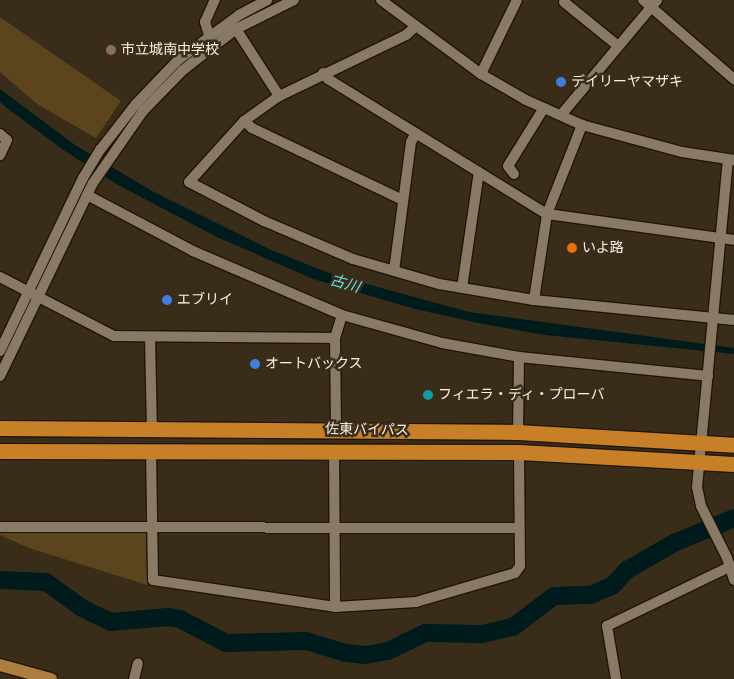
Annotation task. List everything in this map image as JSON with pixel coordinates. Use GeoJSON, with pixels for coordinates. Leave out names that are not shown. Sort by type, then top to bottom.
{"type":"FeatureCollection","features":[{"type":"Feature","properties":{"kind":"highway","name":"佐東バイパス"},"geometry":{"type":"LineString","coordinates":[[0,428],[518,432],[734,446]]}},
{"type":"Feature","properties":{"kind":"highway","name":"佐東バイパス"},"geometry":{"type":"LineString","coordinates":[[0,451],[334,450],[519,452],[734,464]]}},
{"type":"Feature","properties":{"kind":"main road"},"geometry":{"type":"LineString","coordinates":[[1,669],[51,679]]}},
{"type":"Feature","properties":{"kind":"street"},"geometry":{"type":"LineString","coordinates":[[209,35],[205,22],[215,0]]}},
{"type":"Feature","properties":{"kind":"street"},"geometry":{"type":"LineString","coordinates":[[0,376],[93,183],[105,153],[136,104],[172,66],[209,35],[267,0]]}},
{"type":"Feature","properties":{"kind":"street"},"geometry":{"type":"LineString","coordinates":[[0,350],[83,178],[143,110],[182,70],[236,29],[294,0]]}},
{"type":"Feature","properties":{"kind":"street"},"geometry":{"type":"LineString","coordinates":[[382,0],[481,74],[544,108],[582,125],[682,152],[731,160],[712,318],[708,376],[700,443],[699,499],[729,562],[734,580]]}},
{"type":"Feature","properties":{"kind":"street"},"geometry":{"type":"LineString","coordinates":[[481,74],[517,0]]}},
{"type":"Feature","properties":{"kind":"street"},"geometry":{"type":"LineString","coordinates":[[643,0],[654,4],[734,79]]}},
{"type":"Feature","properties":{"kind":"street"},"geometry":{"type":"LineString","coordinates":[[564,2],[617,45]]}},
{"type":"Feature","properties":{"kind":"street"},"geometry":{"type":"LineString","coordinates":[[561,115],[617,45],[654,4]]}},
{"type":"Feature","properties":{"kind":"street"},"geometry":{"type":"LineString","coordinates":[[416,26],[406,35],[323,72],[278,96],[244,121],[189,182],[264,221],[353,259],[394,271],[462,288],[534,300],[734,320]]}},
{"type":"Feature","properties":{"kind":"street"},"geometry":{"type":"LineString","coordinates":[[236,29],[278,96]]}},
{"type":"Feature","properties":{"kind":"street"},"geometry":{"type":"LineString","coordinates":[[323,72],[328,80],[547,214],[734,240]]}},
{"type":"Feature","properties":{"kind":"street"},"geometry":{"type":"LineString","coordinates":[[514,174],[508,166],[544,108]]}},
{"type":"Feature","properties":{"kind":"street"},"geometry":{"type":"LineString","coordinates":[[244,121],[252,128],[403,200]]}},
{"type":"Feature","properties":{"kind":"street"},"geometry":{"type":"LineString","coordinates":[[534,300],[547,214],[582,125]]}},
{"type":"Feature","properties":{"kind":"street"},"geometry":{"type":"LineString","coordinates":[[394,271],[411,142],[416,133]]}},
{"type":"Feature","properties":{"kind":"street"},"geometry":{"type":"LineString","coordinates":[[0,134],[7,140],[0,155]]}},
{"type":"Feature","properties":{"kind":"street"},"geometry":{"type":"LineString","coordinates":[[462,288],[479,172]]}},
{"type":"Feature","properties":{"kind":"street"},"geometry":{"type":"LineString","coordinates":[[87,195],[192,251],[342,315],[442,343],[519,357],[708,376]]}},
{"type":"Feature","properties":{"kind":"street"},"geometry":{"type":"LineString","coordinates":[[0,277],[27,293],[114,336],[335,338]]}},
{"type":"Feature","properties":{"kind":"street"},"geometry":{"type":"LineString","coordinates":[[336,430],[335,338],[342,315]]}},
{"type":"Feature","properties":{"kind":"street"},"geometry":{"type":"LineString","coordinates":[[150,337],[152,430]]}},
{"type":"Feature","properties":{"kind":"street"},"geometry":{"type":"LineString","coordinates":[[518,432],[519,357]]}},
{"type":"Feature","properties":{"kind":"street"},"geometry":{"type":"LineString","coordinates":[[151,450],[152,580],[335,607],[416,602],[515,573],[520,566],[519,452]]}},
{"type":"Feature","properties":{"kind":"street"},"geometry":{"type":"LineString","coordinates":[[334,450],[336,527],[335,607]]}},
{"type":"Feature","properties":{"kind":"street"},"geometry":{"type":"LineString","coordinates":[[0,528],[519,528]]}},
{"type":"Feature","properties":{"kind":"street"},"geometry":{"type":"LineString","coordinates":[[616,679],[607,626],[729,562]]}},
{"type":"Feature","properties":{"kind":"street"},"geometry":{"type":"LineString","coordinates":[[134,679],[138,663]]}},
{"type":"Feature","properties":{"kind":"shaded area"},"geometry":{"type":"Polygon","coordinates":[[[0,17],[121,101],[96,138],[37,104],[0,72],[0,17]]]}},
{"type":"Feature","properties":{"kind":"shaded area"},"geometry":{"type":"Polygon","coordinates":[[[0,531],[145,533],[148,537],[147,585],[29,548],[0,535],[0,531]]]}},
{"type":"Feature","properties":{"kind":"water","name":"古川"},"geometry":{"type":"Polygon","coordinates":[[[0,89],[75,145],[152,191],[271,250],[334,275],[469,312],[734,348],[734,354],[545,335],[483,324],[415,309],[313,279],[217,237],[118,185],[62,149],[7,108],[0,102],[0,89]]]}},
{"type":"Feature","properties":{"kind":"waterway"},"geometry":{"type":"LineString","coordinates":[[0,580],[46,582],[82,608],[111,622],[168,617],[180,619],[226,643],[306,641],[346,653],[365,655],[388,651],[425,633],[482,634],[513,627],[554,596],[591,595],[613,585],[627,570],[674,543],[734,518]]}},
{"type":"Feature","properties":{"kind":"place","name":"市立城南中学校"},"geometry":{"type":"Point","coordinates":[111,50]}},
{"type":"Feature","properties":{"kind":"place","name":"デイリーヤマザキ"},"geometry":{"type":"Point","coordinates":[561,82]}},
{"type":"Feature","properties":{"kind":"place","name":"いよ路"},"geometry":{"type":"Point","coordinates":[572,248]}},
{"type":"Feature","properties":{"kind":"place","name":"エブリイ"},"geometry":{"type":"Point","coordinates":[167,300]}},
{"type":"Feature","properties":{"kind":"place","name":"オートバックス"},"geometry":{"type":"Point","coordinates":[255,364]}},
{"type":"Feature","properties":{"kind":"place","name":"フィエラ・ディ・プローバ"},"geometry":{"type":"Point","coordinates":[428,395]}}]}
